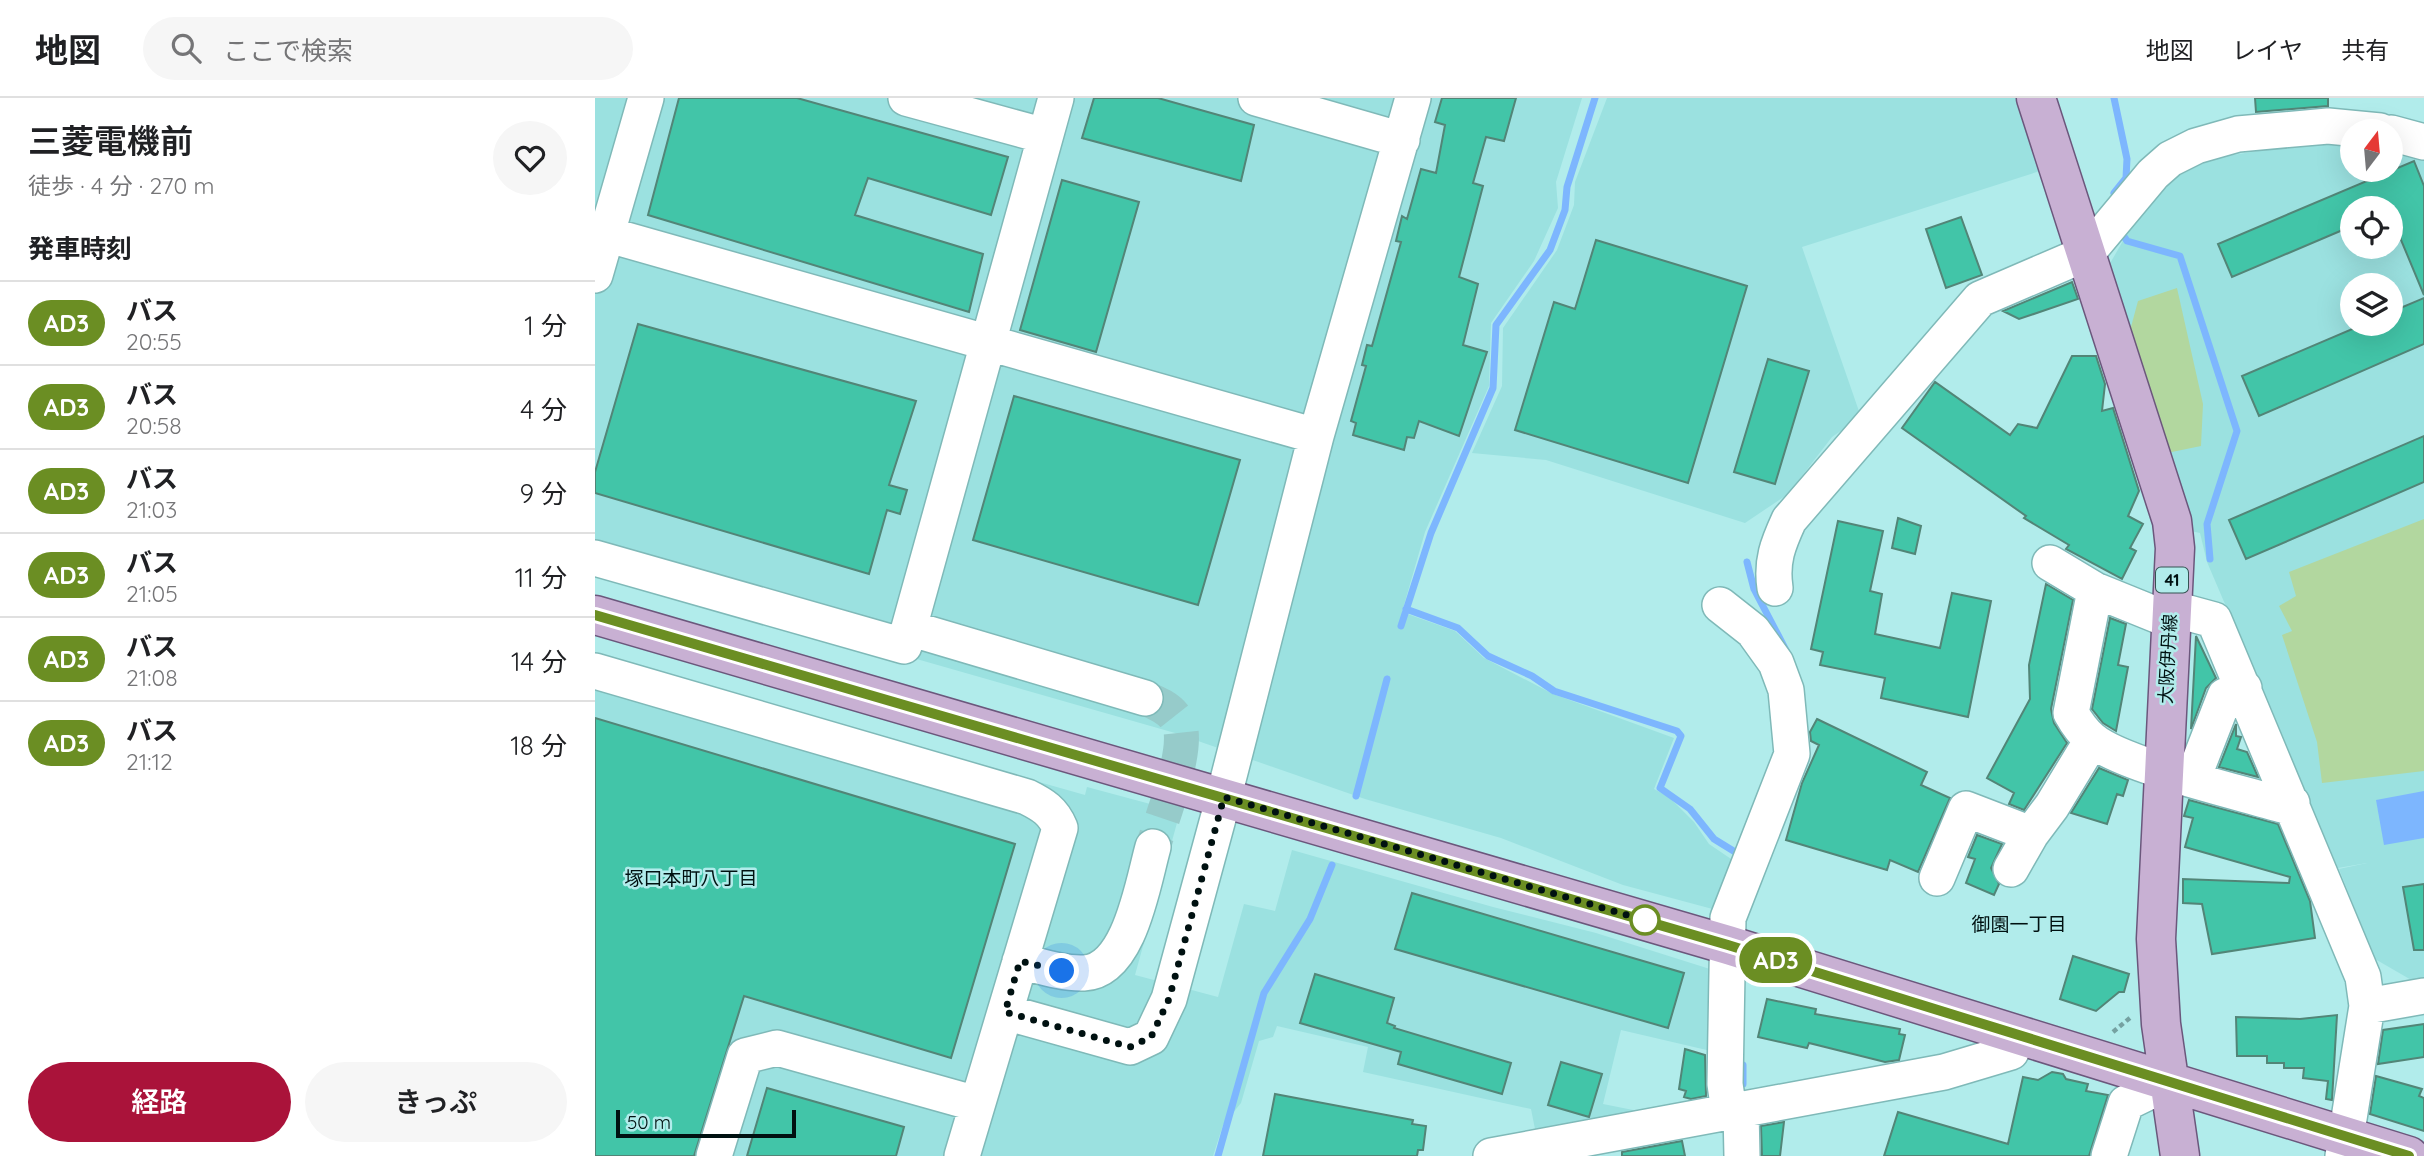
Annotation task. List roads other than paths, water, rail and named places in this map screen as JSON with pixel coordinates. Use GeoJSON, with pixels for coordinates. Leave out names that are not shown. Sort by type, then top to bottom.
{"type":"FeatureCollection","features":[{"type":"Feature","properties":{"kind":"main road","name":"大阪伊丹線"},"geometry":{"type":"LineString","coordinates":[[2036,98],[2172,521],[2175,548],[2169,614],[2178,773],[2156,939],[2161,1024],[2180,1156]]}},
{"type":"Feature","properties":{"kind":"main road"},"geometry":{"type":"LineString","coordinates":[[595,615],[1728,945],[2169,1082],[2345,1146],[2409,1156]]}},
{"type":"Feature","properties":{"kind":"street"},"geometry":{"type":"LineString","coordinates":[[595,275],[601,233],[646,98]]}},
{"type":"Feature","properties":{"kind":"street"},"geometry":{"type":"LineString","coordinates":[[906,98],[1045,136]]}},
{"type":"Feature","properties":{"kind":"street"},"geometry":{"type":"LineString","coordinates":[[595,558],[904,646],[986,341],[1056,98]]}},
{"type":"Feature","properties":{"kind":"street"},"geometry":{"type":"LineString","coordinates":[[1256,98],[1402,140]]}},
{"type":"Feature","properties":{"kind":"street"},"geometry":{"type":"LineString","coordinates":[[1005,1012],[1130,1047],[1151,1037],[1169,999],[1224,797],[1316,436],[1413,98]]}},
{"type":"Feature","properties":{"kind":"street"},"geometry":{"type":"LineString","coordinates":[[1775,588],[1772,570],[1776,550],[1789,520],[1980,299],[2087,253],[2153,174],[2169,159],[2196,146],[2238,134],[2340,125]]}},
{"type":"Feature","properties":{"kind":"street"},"geometry":{"type":"LineString","coordinates":[[2403,134],[2424,142]]}},
{"type":"Feature","properties":{"kind":"street"},"geometry":{"type":"LineString","coordinates":[[601,233],[1316,436]]}},
{"type":"Feature","properties":{"kind":"street"},"geometry":{"type":"LineString","coordinates":[[2050,563],[2095,590],[2169,614],[2214,620],[2363,977],[2367,1006],[2345,1146]]}},
{"type":"Feature","properties":{"kind":"street"},"geometry":{"type":"LineString","coordinates":[[2095,590],[2071,713],[2092,740],[2113,753],[2282,805],[2292,803]]}},
{"type":"Feature","properties":{"kind":"street"},"geometry":{"type":"LineString","coordinates":[[1720,605],[1753,631],[1776,663],[1786,690],[1792,754],[1728,918],[1725,1084],[1735,1111],[1742,1156]]}},
{"type":"Feature","properties":{"kind":"street"},"geometry":{"type":"LineString","coordinates":[[909,628],[1145,698]]}},
{"type":"Feature","properties":{"kind":"street"},"geometry":{"type":"LineString","coordinates":[[595,671],[1027,797],[1047,808],[1060,828],[962,1156]]}},
{"type":"Feature","properties":{"kind":"street"},"geometry":{"type":"LineString","coordinates":[[2178,773],[2225,696],[2244,688]]}},
{"type":"Feature","properties":{"kind":"street"},"geometry":{"type":"LineString","coordinates":[[2011,869],[2092,740]]}},
{"type":"Feature","properties":{"kind":"street"},"geometry":{"type":"LineString","coordinates":[[1937,878],[1966,809],[2031,834]]}},
{"type":"Feature","properties":{"kind":"street"},"geometry":{"type":"LineString","coordinates":[[1020,961],[1074,972],[1086,973],[1103,968],[1118,953],[1130,929],[1153,847]]}},
{"type":"Feature","properties":{"kind":"street"},"geometry":{"type":"LineString","coordinates":[[2367,1006],[2424,996]]}},
{"type":"Feature","properties":{"kind":"street"},"geometry":{"type":"LineString","coordinates":[[1493,1156],[1944,1072],[2011,1052],[2018,1036]]}},
{"type":"Feature","properties":{"kind":"street"},"geometry":{"type":"LineString","coordinates":[[714,1156],[744,1056],[777,1048],[977,1104]]}},
{"type":"Feature","properties":{"kind":"street"},"geometry":{"type":"LineString","coordinates":[[2109,1156],[2126,1103],[2169,1082]]}},
{"type":"Feature","properties":{"kind":"water"},"geometry":{"type":"Polygon","coordinates":[[[2424,791],[2424,838],[2384,845],[2376,800],[2424,791]]]}},
{"type":"Feature","properties":{"kind":"waterway"},"geometry":{"type":"LineString","coordinates":[[1401,626],[1431,533],[1493,388],[1496,325],[1550,250],[1565,210],[1567,187],[1595,98]]}},
{"type":"Feature","properties":{"kind":"waterway"},"geometry":{"type":"LineString","coordinates":[[2114,98],[2127,159],[2126,178],[2114,193]]}},
{"type":"Feature","properties":{"kind":"waterway"},"geometry":{"type":"LineString","coordinates":[[2119,229],[2127,241],[2180,256],[2237,431],[2207,524],[2210,559]]}},
{"type":"Feature","properties":{"kind":"waterway"},"geometry":{"type":"LineString","coordinates":[[1747,562],[1754,589],[1788,654]]}},
{"type":"Feature","properties":{"kind":"waterway"},"geometry":{"type":"LineString","coordinates":[[1406,609],[1458,628],[1488,656],[1532,676],[1554,691],[1677,731],[1681,736],[1660,788],[1690,809],[1714,839],[1740,855]]}},
{"type":"Feature","properties":{"kind":"waterway"},"geometry":{"type":"LineString","coordinates":[[1356,796],[1387,679]]}},
{"type":"Feature","properties":{"kind":"waterway"},"geometry":{"type":"LineString","coordinates":[[1218,1156],[1264,993],[1310,919],[1332,865]]}},
{"type":"Feature","properties":{"kind":"waterway"},"geometry":{"type":"LineString","coordinates":[[1743,1065],[1743,1084]]}},
{"type":"Feature","properties":{"kind":"tunnel"},"geometry":{"type":"LineString","coordinates":[[1145,698],[1173,714],[1181,735],[1178,766],[1153,847]]}},
{"type":"Feature","properties":{"kind":"district","name":"塚口本町八丁目"},"geometry":{"type":"Point","coordinates":[691,878]}},
{"type":"Feature","properties":{"kind":"district","name":"御園一丁目"},"geometry":{"type":"Point","coordinates":[2019,924]}}]}
